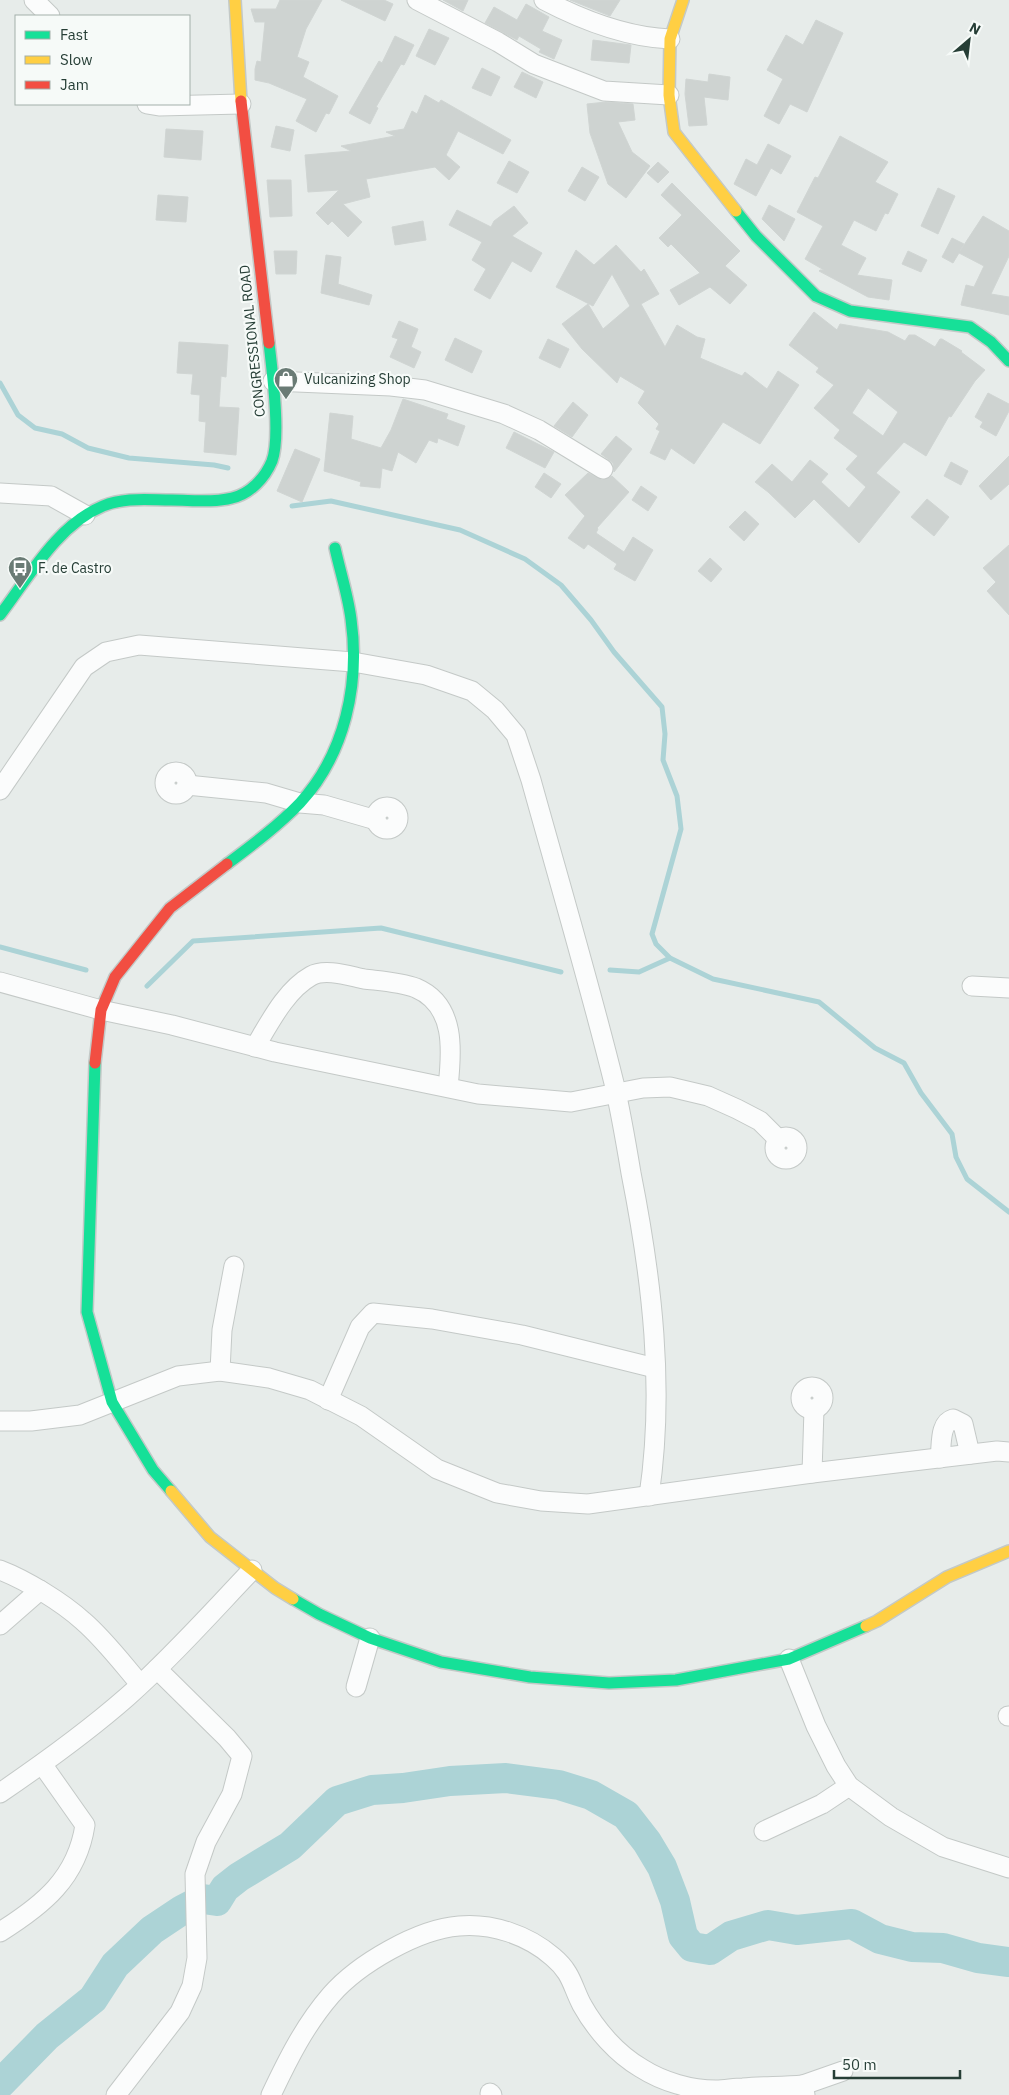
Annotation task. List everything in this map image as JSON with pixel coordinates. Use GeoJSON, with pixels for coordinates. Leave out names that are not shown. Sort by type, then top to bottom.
{"type":"FeatureCollection","features":[{"type":"Feature","properties":{"kind":"street"},"geometry":{"type":"LineString","coordinates":[[34,0],[49,15]]}},
{"type":"Feature","properties":{"kind":"street","name":"CONGRESSIONAL ROAD"},"geometry":{"type":"LineString","coordinates":[[0,616],[40,561],[66,531],[85,515],[105,505],[132,500],[218,500],[233,498],[250,490],[266,472],[275,447],[273,381],[241,104],[235,0]]}},
{"type":"Feature","properties":{"kind":"street"},"geometry":{"type":"LineString","coordinates":[[417,0],[498,42],[534,64],[604,91],[669,94]]}},
{"type":"Feature","properties":{"kind":"street"},"geometry":{"type":"LineString","coordinates":[[544,0],[573,15],[648,38],[670,39]]}},
{"type":"Feature","properties":{"kind":"street"},"geometry":{"type":"LineString","coordinates":[[683,0],[670,39],[669,94],[674,132],[756,236],[816,296],[850,310],[970,327],[993,328]]}},
{"type":"Feature","properties":{"kind":"street"},"geometry":{"type":"LineString","coordinates":[[153,105],[241,104]]}},
{"type":"Feature","properties":{"kind":"street"},"geometry":{"type":"LineString","coordinates":[[970,327],[990,340],[1009,361]]}},
{"type":"Feature","properties":{"kind":"street"},"geometry":{"type":"LineString","coordinates":[[273,381],[363,384],[425,390],[504,414],[539,430],[603,469]]}},
{"type":"Feature","properties":{"kind":"street"},"geometry":{"type":"LineString","coordinates":[[0,493],[51,496],[65,502],[85,515]]}},
{"type":"Feature","properties":{"kind":"street"},"geometry":{"type":"LineString","coordinates":[[334,548],[351,619],[353,662],[348,715],[330,761],[300,803],[256,842],[170,908],[115,977],[101,1010],[96,1044],[86,1312],[112,1402],[154,1470],[210,1537],[275,1588],[319,1614],[370,1638],[441,1662],[530,1677],[609,1683],[676,1680],[789,1659],[877,1621],[947,1577],[1009,1551]]}},
{"type":"Feature","properties":{"kind":"street"},"geometry":{"type":"LineString","coordinates":[[0,790],[84,667],[106,652],[139,645],[353,662],[426,675],[472,691],[495,710],[516,735],[536,799],[616,1094],[642,1230],[652,1302],[655,1368],[655,1455],[649,1496]]}},
{"type":"Feature","properties":{"kind":"street"},"geometry":{"type":"LineString","coordinates":[[187,784],[266,793],[300,803],[324,805],[376,820]]}},
{"type":"Feature","properties":{"kind":"street"},"geometry":{"type":"LineString","coordinates":[[255,1046],[278,1010],[298,985],[313,974],[329,973],[414,987],[432,996],[447,1019],[452,1055],[448,1087]]}},
{"type":"Feature","properties":{"kind":"street"},"geometry":{"type":"LineString","coordinates":[[0,982],[101,1010],[172,1025],[255,1046],[478,1094],[571,1102],[642,1088],[670,1088],[708,1096],[760,1121],[778,1139]]}},
{"type":"Feature","properties":{"kind":"street"},"geometry":{"type":"LineString","coordinates":[[972,986],[1009,988]]}},
{"type":"Feature","properties":{"kind":"street"},"geometry":{"type":"LineString","coordinates":[[220,1371],[222,1330],[234,1266]]}},
{"type":"Feature","properties":{"kind":"street"},"geometry":{"type":"LineString","coordinates":[[328,1400],[360,1327],[373,1313],[432,1319],[522,1335],[655,1368]]}},
{"type":"Feature","properties":{"kind":"street"},"geometry":{"type":"LineString","coordinates":[[0,1421],[31,1421],[80,1415],[138,1390],[178,1376],[220,1371],[269,1378],[310,1390],[361,1416],[437,1469],[498,1493],[541,1501],[588,1504],[812,1473],[997,1451],[1009,1452]]}},
{"type":"Feature","properties":{"kind":"street"},"geometry":{"type":"LineString","coordinates":[[812,1473],[814,1409]]}},
{"type":"Feature","properties":{"kind":"street"},"geometry":{"type":"LineString","coordinates":[[940,1458],[943,1428],[946,1422],[953,1419],[964,1424],[970,1454]]}},
{"type":"Feature","properties":{"kind":"street"},"geometry":{"type":"LineString","coordinates":[[0,1570],[40,1590],[82,1620],[140,1684]]}},
{"type":"Feature","properties":{"kind":"street"},"geometry":{"type":"LineString","coordinates":[[0,1794],[63,1749],[157,1669],[252,1570]]}},
{"type":"Feature","properties":{"kind":"street"},"geometry":{"type":"LineString","coordinates":[[0,1625],[40,1590]]}},
{"type":"Feature","properties":{"kind":"street"},"geometry":{"type":"LineString","coordinates":[[356,1687],[370,1638]]}},
{"type":"Feature","properties":{"kind":"street"},"geometry":{"type":"LineString","coordinates":[[789,1659],[816,1726],[836,1766],[849,1786],[890,1817],[943,1847],[1009,1868]]}},
{"type":"Feature","properties":{"kind":"street"},"geometry":{"type":"LineString","coordinates":[[116,2095],[180,2012],[192,1986],[198,1958],[195,1874],[206,1842],[232,1794],[242,1756],[227,1738],[157,1669]]}},
{"type":"Feature","properties":{"kind":"street"},"geometry":{"type":"LineString","coordinates":[[0,1932],[34,1910],[69,1872],[82,1844],[85,1824],[42,1764]]}},
{"type":"Feature","properties":{"kind":"street"},"geometry":{"type":"LineString","coordinates":[[764,1831],[822,1804],[849,1786]]}},
{"type":"Feature","properties":{"kind":"street"},"geometry":{"type":"LineString","coordinates":[[272,2095],[298,2041],[315,2015],[333,1993],[351,1976],[402,1944],[437,1930],[459,1926],[483,1926],[506,1930],[531,1941],[554,1957],[571,1977],[582,2005],[601,2032],[620,2053],[641,2068],[663,2079],[688,2088],[716,2090],[804,2090],[842,2071]]}},
{"type":"Feature","properties":{"kind":"building"},"geometry":{"type":"Polygon","coordinates":[[[280,0],[322,0],[306,29],[297,57],[309,62],[303,77],[338,96],[329,114],[326,113],[316,132],[296,121],[307,99],[269,83],[255,80],[257,61],[261,62],[265,22],[255,22],[251,9],[276,9],[280,0]]]}},
{"type":"Feature","properties":{"kind":"building"},"geometry":{"type":"Polygon","coordinates":[[[341,0],[384,0],[393,4],[385,21],[341,0]]]}},
{"type":"Feature","properties":{"kind":"building"},"geometry":{"type":"Polygon","coordinates":[[[443,0],[468,0],[463,11],[443,0]]]}},
{"type":"Feature","properties":{"kind":"building"},"geometry":{"type":"Polygon","coordinates":[[[570,0],[620,0],[610,16],[570,0]]]}},
{"type":"Feature","properties":{"kind":"building"},"geometry":{"type":"Polygon","coordinates":[[[526,4],[549,17],[542,31],[562,40],[554,59],[539,52],[541,49],[519,36],[517,40],[485,23],[494,7],[517,20],[526,4]]]}},
{"type":"Feature","properties":{"kind":"building"},"geometry":{"type":"Polygon","coordinates":[[[816,20],[843,33],[807,112],[790,104],[779,124],[764,116],[783,79],[767,70],[786,35],[803,45],[816,20]]]}},
{"type":"Feature","properties":{"kind":"building"},"geometry":{"type":"Polygon","coordinates":[[[429,29],[449,38],[435,65],[416,56],[429,29]]]}},
{"type":"Feature","properties":{"kind":"building"},"geometry":{"type":"Polygon","coordinates":[[[395,36],[414,45],[404,65],[401,64],[376,107],[378,108],[370,124],[349,113],[379,61],[382,63],[395,36]]]}},
{"type":"Feature","properties":{"kind":"building"},"geometry":{"type":"Polygon","coordinates":[[[593,40],[631,45],[629,63],[591,60],[593,40]]]}},
{"type":"Feature","properties":{"kind":"building"},"geometry":{"type":"Polygon","coordinates":[[[482,68],[500,77],[491,96],[472,88],[482,68]]]}},
{"type":"Feature","properties":{"kind":"building"},"geometry":{"type":"Polygon","coordinates":[[[522,72],[543,82],[536,98],[514,87],[522,72]]]}},
{"type":"Feature","properties":{"kind":"building"},"geometry":{"type":"Polygon","coordinates":[[[709,74],[730,77],[728,100],[704,97],[707,125],[689,126],[685,94],[686,79],[708,82],[709,74]]]}},
{"type":"Feature","properties":{"kind":"building"},"geometry":{"type":"Polygon","coordinates":[[[425,95],[439,103],[441,100],[511,140],[503,154],[458,131],[446,155],[460,167],[449,180],[435,167],[366,179],[370,197],[343,204],[362,222],[348,237],[332,221],[328,225],[316,213],[339,190],[308,192],[305,155],[351,151],[341,146],[395,136],[386,132],[404,129],[412,111],[417,114],[425,95]]]}},
{"type":"Feature","properties":{"kind":"building"},"geometry":{"type":"Polygon","coordinates":[[[606,102],[633,104],[635,120],[618,122],[632,152],[650,166],[626,198],[608,184],[590,133],[587,104],[606,102]]]}},
{"type":"Feature","properties":{"kind":"building"},"geometry":{"type":"Polygon","coordinates":[[[276,126],[294,130],[290,151],[271,147],[276,126]]]}},
{"type":"Feature","properties":{"kind":"building"},"geometry":{"type":"Polygon","coordinates":[[[166,129],[203,131],[201,160],[164,157],[166,129]]]}},
{"type":"Feature","properties":{"kind":"building"},"geometry":{"type":"Polygon","coordinates":[[[840,136],[888,162],[875,182],[898,194],[888,214],[885,213],[876,231],[854,220],[841,245],[866,258],[857,275],[892,280],[889,300],[868,297],[819,271],[824,270],[805,259],[823,226],[797,212],[815,177],[818,178],[840,136]]]}},
{"type":"Feature","properties":{"kind":"building"},"geometry":{"type":"Polygon","coordinates":[[[768,144],[791,156],[781,174],[771,168],[756,196],[734,184],[746,159],[757,165],[768,144]]]}},
{"type":"Feature","properties":{"kind":"building"},"geometry":{"type":"Polygon","coordinates":[[[509,161],[529,172],[517,193],[497,183],[509,161]]]}},
{"type":"Feature","properties":{"kind":"building"},"geometry":{"type":"Polygon","coordinates":[[[658,162],[669,172],[658,183],[647,173],[658,162]]]}},
{"type":"Feature","properties":{"kind":"building"},"geometry":{"type":"Polygon","coordinates":[[[582,167],[599,177],[585,201],[568,191],[582,167]]]}},
{"type":"Feature","properties":{"kind":"building"},"geometry":{"type":"Polygon","coordinates":[[[267,180],[291,180],[292,216],[270,217],[267,180]]]}},
{"type":"Feature","properties":{"kind":"building"},"geometry":{"type":"Polygon","coordinates":[[[672,183],[740,251],[725,266],[747,285],[730,304],[710,287],[679,305],[670,290],[700,273],[671,244],[668,247],[659,238],[682,215],[661,195],[672,183]]]}},
{"type":"Feature","properties":{"kind":"building"},"geometry":{"type":"Polygon","coordinates":[[[938,188],[955,196],[938,234],[921,226],[938,188]]]}},
{"type":"Feature","properties":{"kind":"building"},"geometry":{"type":"Polygon","coordinates":[[[158,195],[188,197],[186,222],[156,220],[158,195]]]}},
{"type":"Feature","properties":{"kind":"building"},"geometry":{"type":"Polygon","coordinates":[[[769,205],[795,219],[784,241],[762,219],[769,205]]]}},
{"type":"Feature","properties":{"kind":"building"},"geometry":{"type":"Polygon","coordinates":[[[514,206],[528,223],[512,236],[542,253],[531,272],[512,261],[490,299],[474,290],[486,269],[472,260],[482,242],[449,225],[457,210],[491,227],[494,221],[514,206]]]}},
{"type":"Feature","properties":{"kind":"building"},"geometry":{"type":"Polygon","coordinates":[[[983,216],[1009,231],[1009,256],[991,294],[1009,297],[1009,315],[961,305],[966,285],[974,287],[984,266],[959,253],[953,263],[942,257],[952,238],[964,244],[960,251],[983,216]]]}},
{"type":"Feature","properties":{"kind":"building"},"geometry":{"type":"Polygon","coordinates":[[[423,221],[426,240],[395,245],[392,227],[423,221]]]}},
{"type":"Feature","properties":{"kind":"building"},"geometry":{"type":"Polygon","coordinates":[[[616,245],[641,272],[644,269],[659,294],[641,304],[665,347],[677,325],[697,337],[705,339],[700,358],[742,376],[745,372],[767,389],[778,371],[799,385],[760,444],[723,422],[694,464],[671,448],[665,460],[650,453],[660,431],[656,429],[659,424],[638,403],[645,391],[620,376],[617,383],[582,349],[562,324],[588,304],[603,329],[630,306],[612,274],[593,306],[556,287],[576,250],[594,265],[616,245]]]}},
{"type":"Feature","properties":{"kind":"building"},"geometry":{"type":"Polygon","coordinates":[[[274,251],[297,251],[296,274],[276,274],[274,251]]]}},
{"type":"Feature","properties":{"kind":"building"},"geometry":{"type":"Polygon","coordinates":[[[908,251],[927,260],[921,272],[902,264],[908,251]]]}},
{"type":"Feature","properties":{"kind":"building"},"geometry":{"type":"Polygon","coordinates":[[[326,255],[341,257],[338,284],[372,295],[369,305],[321,293],[326,255]]]}},
{"type":"Feature","properties":{"kind":"building"},"geometry":{"type":"Polygon","coordinates":[[[814,312],[837,330],[840,324],[888,332],[905,341],[909,335],[915,335],[935,347],[940,339],[942,339],[962,351],[985,370],[975,381],[951,417],[949,416],[926,456],[904,442],[876,473],[900,492],[859,543],[814,499],[795,518],[755,482],[772,464],[792,482],[810,460],[828,474],[821,482],[849,508],[866,487],[846,469],[858,456],[834,438],[840,430],[814,408],[834,385],[816,372],[819,368],[789,345],[814,312]],[[868,388],[852,413],[883,436],[898,412],[868,388]]]}},
{"type":"Feature","properties":{"kind":"building"},"geometry":{"type":"Polygon","coordinates":[[[399,321],[418,329],[411,347],[421,352],[414,368],[390,357],[398,339],[392,337],[399,321]]]}},
{"type":"Feature","properties":{"kind":"building"},"geometry":{"type":"Polygon","coordinates":[[[455,338],[482,351],[472,373],[445,360],[455,338]]]}},
{"type":"Feature","properties":{"kind":"building"},"geometry":{"type":"Polygon","coordinates":[[[548,339],[569,349],[560,368],[539,358],[548,339]]]}},
{"type":"Feature","properties":{"kind":"building"},"geometry":{"type":"Polygon","coordinates":[[[179,342],[228,345],[226,377],[221,376],[219,407],[239,408],[236,455],[204,452],[206,422],[199,421],[200,395],[191,394],[193,374],[177,373],[179,342]]]}},
{"type":"Feature","properties":{"kind":"building"},"geometry":{"type":"Polygon","coordinates":[[[988,393],[1009,404],[1009,411],[996,436],[980,427],[983,422],[975,417],[988,393]]]}},
{"type":"Feature","properties":{"kind":"building"},"geometry":{"type":"Polygon","coordinates":[[[403,399],[448,414],[446,419],[465,426],[458,446],[438,438],[437,443],[429,440],[416,463],[398,452],[392,471],[382,468],[380,488],[360,486],[361,482],[324,471],[330,413],[353,416],[351,439],[381,448],[391,430],[403,399]]]}},
{"type":"Feature","properties":{"kind":"building"},"geometry":{"type":"Polygon","coordinates":[[[573,402],[588,415],[572,437],[554,426],[573,402]]]}},
{"type":"Feature","properties":{"kind":"building"},"geometry":{"type":"Polygon","coordinates":[[[514,432],[554,452],[545,468],[506,448],[514,432]]]}},
{"type":"Feature","properties":{"kind":"building"},"geometry":{"type":"Polygon","coordinates":[[[616,436],[632,449],[614,472],[613,463],[601,454],[616,436]]]}},
{"type":"Feature","properties":{"kind":"building"},"geometry":{"type":"Polygon","coordinates":[[[295,449],[320,459],[302,502],[277,491],[295,449]]]}},
{"type":"Feature","properties":{"kind":"building"},"geometry":{"type":"Polygon","coordinates":[[[1009,456],[1009,484],[991,500],[979,486],[1009,456]]]}},
{"type":"Feature","properties":{"kind":"building"},"geometry":{"type":"Polygon","coordinates":[[[951,462],[968,471],[961,485],[944,476],[951,462]]]}},
{"type":"Feature","properties":{"kind":"building"},"geometry":{"type":"Polygon","coordinates":[[[544,473],[561,484],[551,498],[535,487],[544,473]]]}},
{"type":"Feature","properties":{"kind":"building"},"geometry":{"type":"Polygon","coordinates":[[[588,473],[602,480],[612,476],[629,492],[597,528],[596,533],[624,552],[633,537],[653,550],[635,581],[614,569],[617,564],[588,544],[584,549],[568,538],[585,516],[565,495],[588,473]]]}},
{"type":"Feature","properties":{"kind":"building"},"geometry":{"type":"Polygon","coordinates":[[[641,486],[657,497],[648,511],[632,500],[641,486]]]}},
{"type":"Feature","properties":{"kind":"building"},"geometry":{"type":"Polygon","coordinates":[[[927,499],[949,517],[934,536],[911,517],[927,499]]]}},
{"type":"Feature","properties":{"kind":"building"},"geometry":{"type":"Polygon","coordinates":[[[745,511],[759,524],[744,541],[729,527],[745,511]]]}},
{"type":"Feature","properties":{"kind":"building"},"geometry":{"type":"Polygon","coordinates":[[[1009,545],[1009,615],[987,591],[996,582],[983,568],[1009,545]]]}},
{"type":"Feature","properties":{"kind":"building"},"geometry":{"type":"Polygon","coordinates":[[[710,558],[722,569],[711,582],[698,571],[710,558]]]}},
{"type":"Feature","properties":{"kind":"waterway"},"geometry":{"type":"LineString","coordinates":[[0,383],[18,415],[35,428],[62,434],[88,448],[129,458],[214,465],[228,468]]}},
{"type":"Feature","properties":{"kind":"waterway"},"geometry":{"type":"LineString","coordinates":[[292,506],[331,501],[460,530],[525,559],[561,585],[591,620],[614,652],[662,707],[665,734],[663,760],[677,796],[681,829],[652,934],[656,944],[670,958],[713,979],[819,1002],[875,1048],[904,1063],[921,1093],[952,1134],[956,1157],[967,1179],[1009,1212]]}},
{"type":"Feature","properties":{"kind":"waterway"},"geometry":{"type":"LineString","coordinates":[[147,986],[193,941],[381,928],[561,972]]}},
{"type":"Feature","properties":{"kind":"waterway"},"geometry":{"type":"LineString","coordinates":[[0,947],[86,970]]}},
{"type":"Feature","properties":{"kind":"waterway"},"geometry":{"type":"LineString","coordinates":[[610,970],[639,972],[670,958]]}},
{"type":"Feature","properties":{"kind":"waterway"},"geometry":{"type":"LineString","coordinates":[[0,2084],[47,2036],[93,1999],[115,1965],[152,1930],[182,1910],[203,1899],[217,1901],[225,1888],[239,1877],[290,1846],[337,1801],[372,1790],[403,1788],[450,1781],[506,1778],[559,1785],[591,1795],[626,1815],[647,1842],[662,1867],[675,1901],[683,1936],[692,1947],[710,1950],[731,1936],[768,1925],[797,1930],[852,1924],[880,1939],[912,1947],[943,1948],[978,1958],[1009,1962]]}},
{"type":"Feature","properties":{"kind":"traffic: fast"},"geometry":{"type":"LineString","coordinates":[[736,211],[756,236],[816,296],[850,311],[970,327],[991,342],[1009,361]]}},
{"type":"Feature","properties":{"kind":"traffic: fast"},"geometry":{"type":"LineString","coordinates":[[0,615],[45,553],[58,539],[72,526],[103,506],[119,501],[137,500],[225,500],[245,493],[261,479],[272,461],[276,436],[269,343]]}},
{"type":"Feature","properties":{"kind":"traffic: fast"},"geometry":{"type":"LineString","coordinates":[[227,864],[274,828],[300,803],[328,763],[346,717],[351,693],[353,644],[350,610],[335,548]]}},
{"type":"Feature","properties":{"kind":"traffic: fast"},"geometry":{"type":"LineString","coordinates":[[95,1063],[87,1312],[112,1402],[153,1470],[171,1491]]}},
{"type":"Feature","properties":{"kind":"traffic: fast"},"geometry":{"type":"LineString","coordinates":[[293,1599],[319,1614],[370,1638],[441,1662],[530,1677],[609,1683],[676,1680],[789,1659],[866,1626]]}},
{"type":"Feature","properties":{"kind":"traffic: slow"},"geometry":{"type":"LineString","coordinates":[[235,0],[241,101]]}},
{"type":"Feature","properties":{"kind":"traffic: slow"},"geometry":{"type":"LineString","coordinates":[[683,0],[670,39],[669,95],[674,132],[736,211]]}},
{"type":"Feature","properties":{"kind":"traffic: slow"},"geometry":{"type":"LineString","coordinates":[[171,1491],[210,1537],[275,1588],[293,1599]]}},
{"type":"Feature","properties":{"kind":"traffic: slow"},"geometry":{"type":"LineString","coordinates":[[866,1626],[947,1577],[1009,1551]]}},
{"type":"Feature","properties":{"kind":"traffic: jam"},"geometry":{"type":"LineString","coordinates":[[241,101],[269,343]]}},
{"type":"Feature","properties":{"kind":"traffic: jam"},"geometry":{"type":"LineString","coordinates":[[95,1063],[101,1010],[115,977],[170,908],[227,864]]}},
{"type":"Feature","properties":{"kind":"place","name":"Vulcanizing Shop"},"geometry":{"type":"Point","coordinates":[286,400]}},
{"type":"Feature","properties":{"kind":"place","name":"F. de Castro"},"geometry":{"type":"Point","coordinates":[20,589]}}]}
